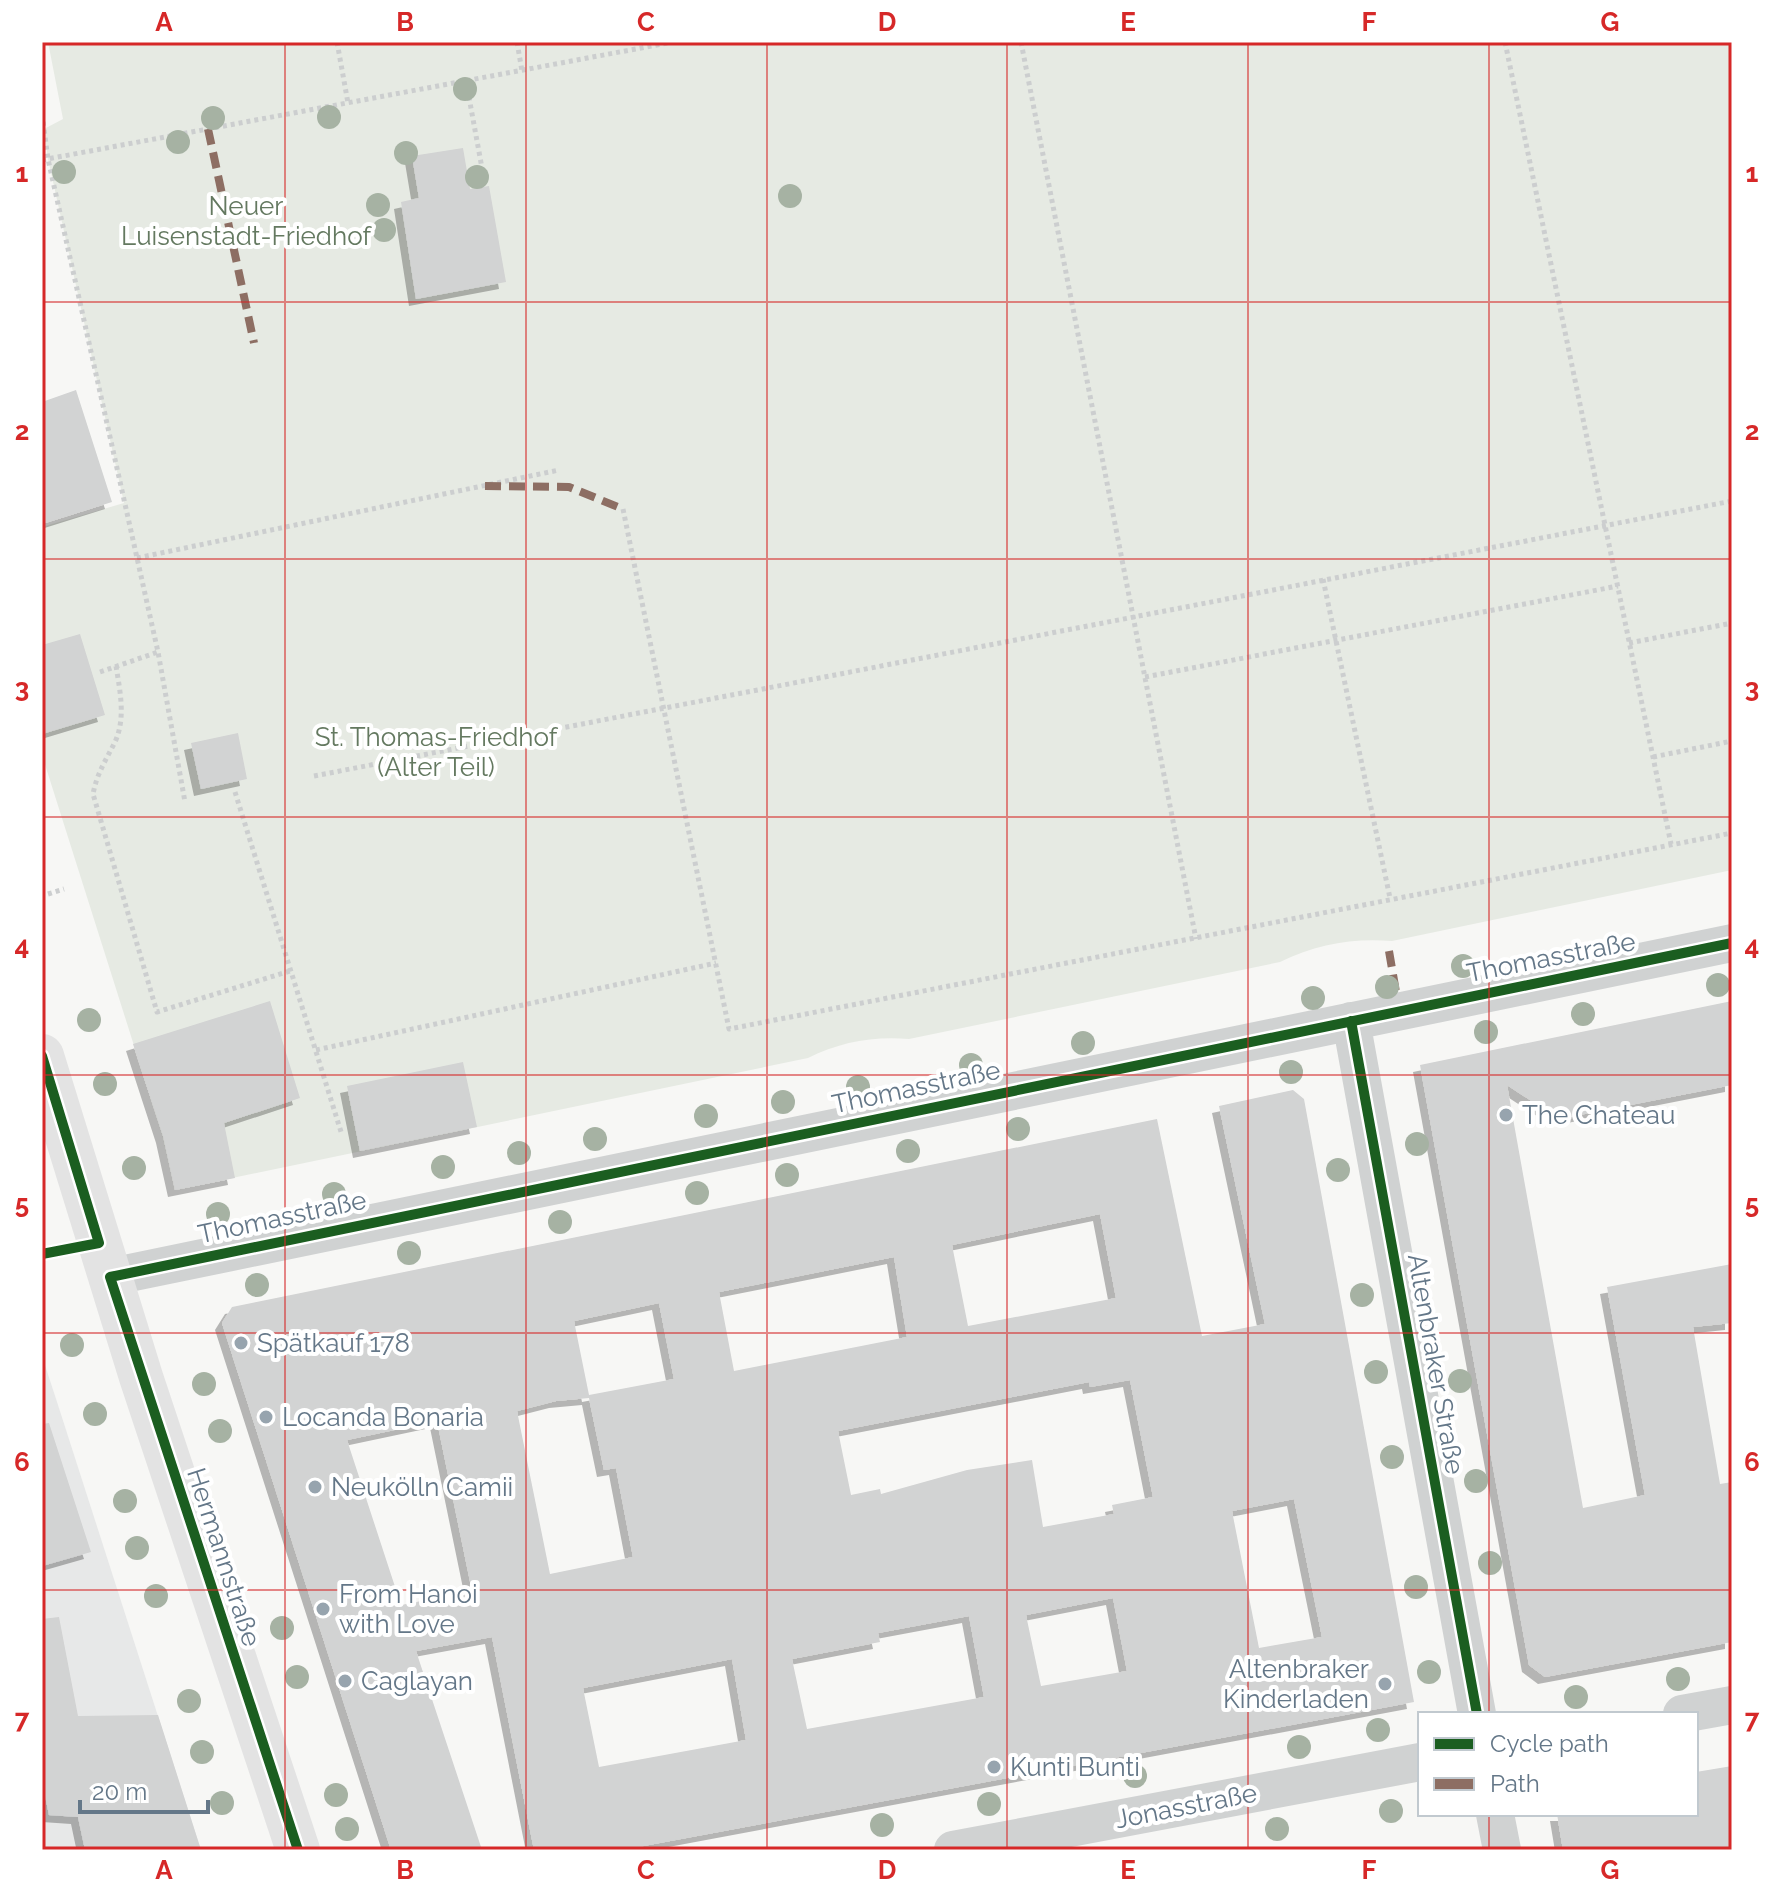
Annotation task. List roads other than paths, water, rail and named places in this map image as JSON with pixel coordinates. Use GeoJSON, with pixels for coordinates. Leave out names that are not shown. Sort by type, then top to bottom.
{"type":"FeatureCollection","features":[{"type":"Feature","properties":{"kind":"main road","name":"Hermannstraße"},"geometry":{"type":"LineString","coordinates":[[42,1056],[110,1277],[298,1850]]}},
{"type":"Feature","properties":{"kind":"street","name":"Thomasstraße"},"geometry":{"type":"LineString","coordinates":[[110,1277],[1732,943]]}},
{"type":"Feature","properties":{"kind":"street","name":"Altenbraker Straße"},"geometry":{"type":"LineString","coordinates":[[1351,1021],[1477,1712]]}},
{"type":"Feature","properties":{"kind":"street"},"geometry":{"type":"LineString","coordinates":[[1693,1712],[1732,1705]]}},
{"type":"Feature","properties":{"kind":"street","name":"Jonasstraße"},"geometry":{"type":"LineString","coordinates":[[953,1850],[1418,1762]]}},
{"type":"Feature","properties":{"kind":"street"},"geometry":{"type":"LineString","coordinates":[[1495,1816],[1502,1850]]}},
{"type":"Feature","properties":{"kind":"place","name":"The Chateau"},"geometry":{"type":"Point","coordinates":[1506,1115]}},
{"type":"Feature","properties":{"kind":"place","name":"Spätkauf 178"},"geometry":{"type":"Point","coordinates":[241,1343]}},
{"type":"Feature","properties":{"kind":"place","name":"Locanda Bonaria"},"geometry":{"type":"Point","coordinates":[266,1417]}},
{"type":"Feature","properties":{"kind":"place","name":"Neukölln Camii"},"geometry":{"type":"Point","coordinates":[315,1487]}},
{"type":"Feature","properties":{"kind":"place","name":"From Hanoi with Love"},"geometry":{"type":"Point","coordinates":[323,1609]}},
{"type":"Feature","properties":{"kind":"place","name":"Caglayan"},"geometry":{"type":"Point","coordinates":[345,1681]}},
{"type":"Feature","properties":{"kind":"place","name":"Altenbraker Kinderladen"},"geometry":{"type":"Point","coordinates":[1385,1684]}},
{"type":"Feature","properties":{"kind":"place","name":"Kunti Bunti"},"geometry":{"type":"Point","coordinates":[994,1767]}},
{"type":"Feature","properties":{"kind":"park label","name":"Neuer Luisenstadt-Friedhof"},"geometry":{"type":"Point","coordinates":[246,221]}},
{"type":"Feature","properties":{"kind":"park label","name":"St. Thomas-Friedhof (Alter Teil)"},"geometry":{"type":"Point","coordinates":[436,752]}}]}
